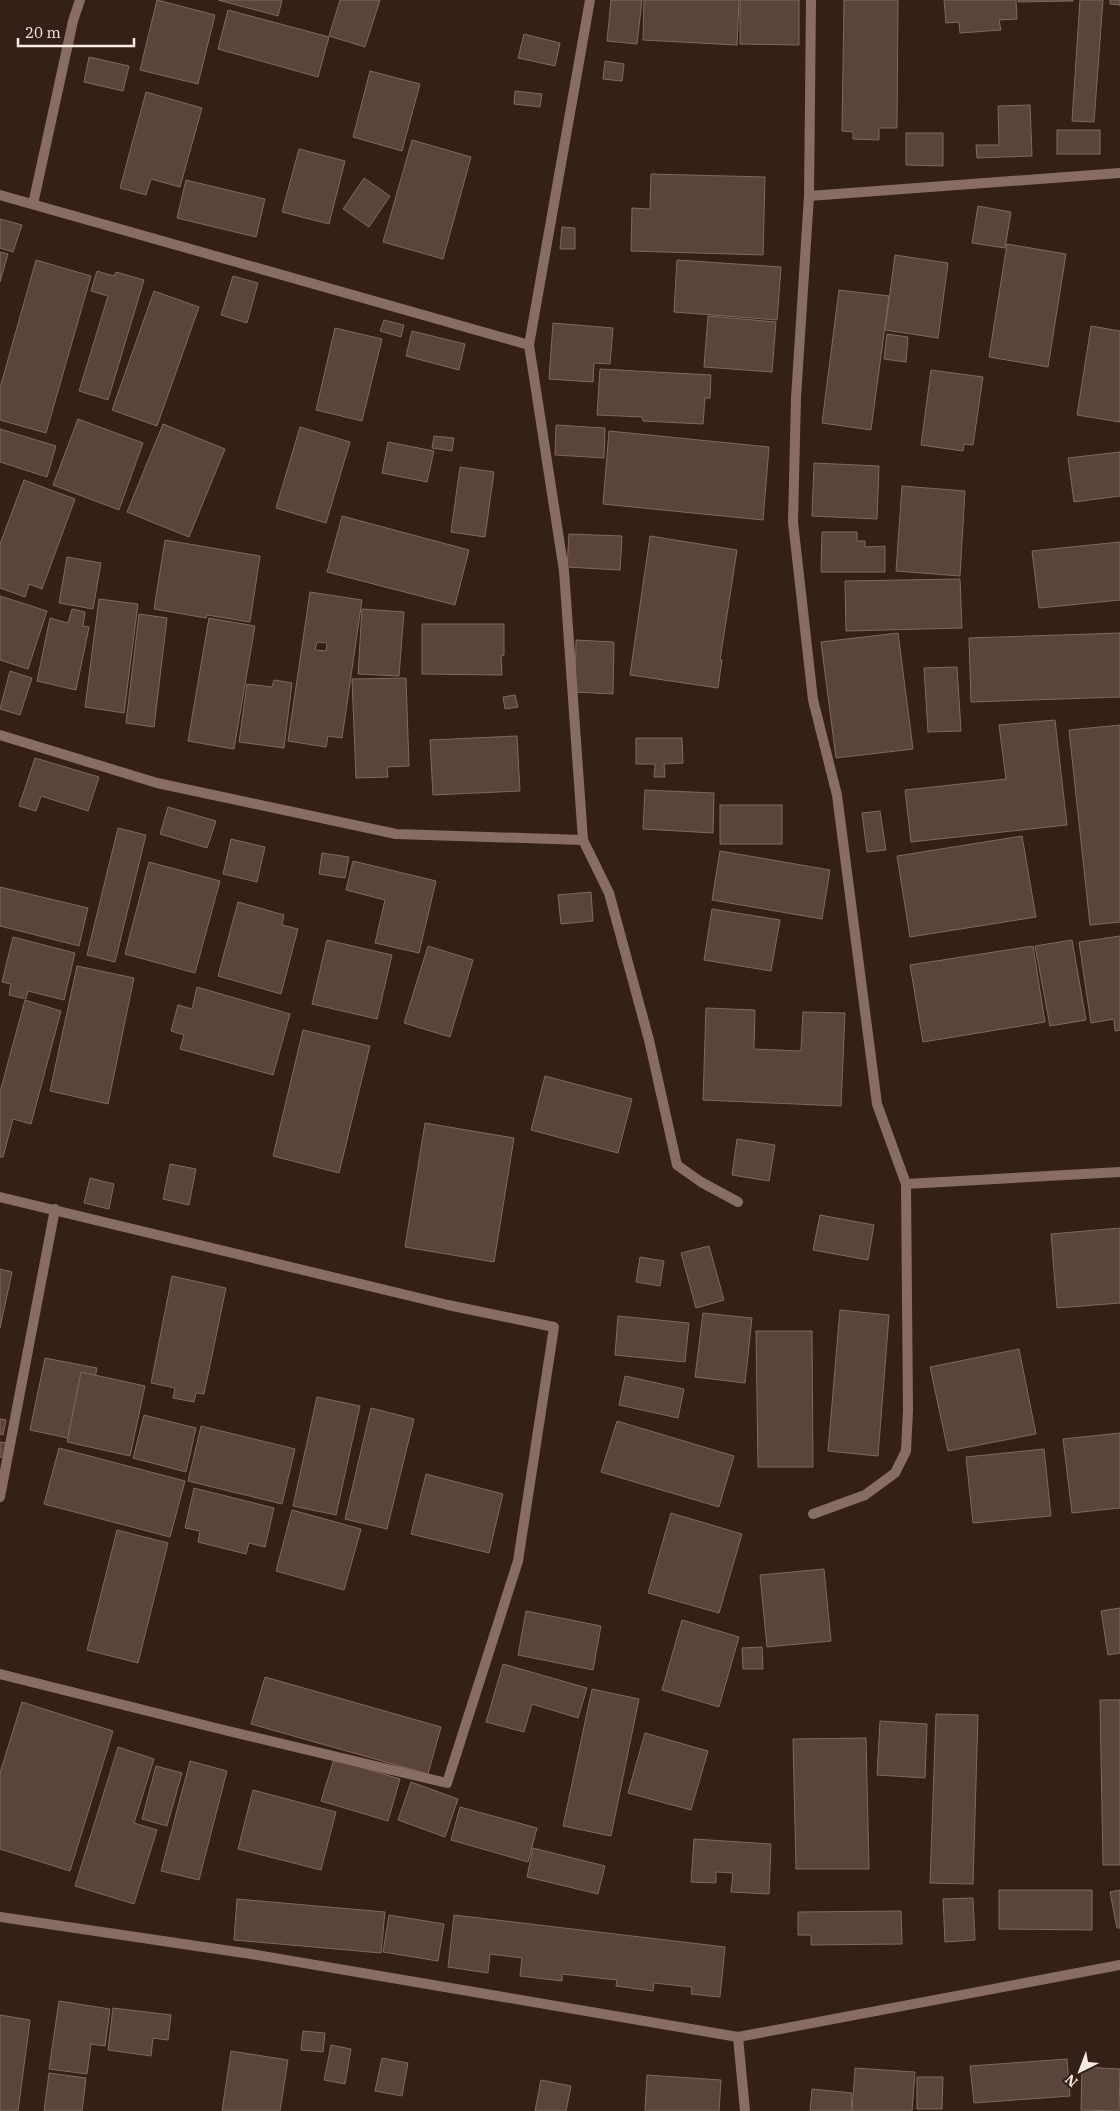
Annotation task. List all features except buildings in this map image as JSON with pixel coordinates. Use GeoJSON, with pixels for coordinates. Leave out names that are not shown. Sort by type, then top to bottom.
{"type":"FeatureCollection","features":[{"type":"Feature","properties":{"kind":"street"},"geometry":{"type":"LineString","coordinates":[[33,204],[73,22],[80,0]]}},
{"type":"Feature","properties":{"kind":"street"},"geometry":{"type":"LineString","coordinates":[[590,0],[529,344],[564,571],[583,840],[609,893],[648,1040],[677,1165],[701,1182],[738,1202]]}},
{"type":"Feature","properties":{"kind":"street"},"geometry":{"type":"LineString","coordinates":[[811,0],[809,196],[796,398],[794,522],[813,700],[837,794],[877,1104],[906,1184],[908,1410],[906,1451],[895,1473],[865,1495],[813,1514]]}},
{"type":"Feature","properties":{"kind":"street"},"geometry":{"type":"LineString","coordinates":[[809,196],[1120,173]]}},
{"type":"Feature","properties":{"kind":"street"},"geometry":{"type":"LineString","coordinates":[[0,195],[529,344]]}},
{"type":"Feature","properties":{"kind":"street"},"geometry":{"type":"LineString","coordinates":[[0,735],[157,783],[396,834],[583,840]]}},
{"type":"Feature","properties":{"kind":"street"},"geometry":{"type":"LineString","coordinates":[[906,1184],[1120,1172]]}},
{"type":"Feature","properties":{"kind":"street"},"geometry":{"type":"LineString","coordinates":[[0,1197],[439,1303],[554,1327],[518,1562],[447,1783],[228,1732],[0,1674]]}},
{"type":"Feature","properties":{"kind":"street"},"geometry":{"type":"LineString","coordinates":[[0,1497],[55,1209]]}},
{"type":"Feature","properties":{"kind":"street"},"geometry":{"type":"LineString","coordinates":[[0,1917],[251,1954],[738,2037],[1120,1965]]}},
{"type":"Feature","properties":{"kind":"street"},"geometry":{"type":"LineString","coordinates":[[738,2037],[745,2111]]}}]}
